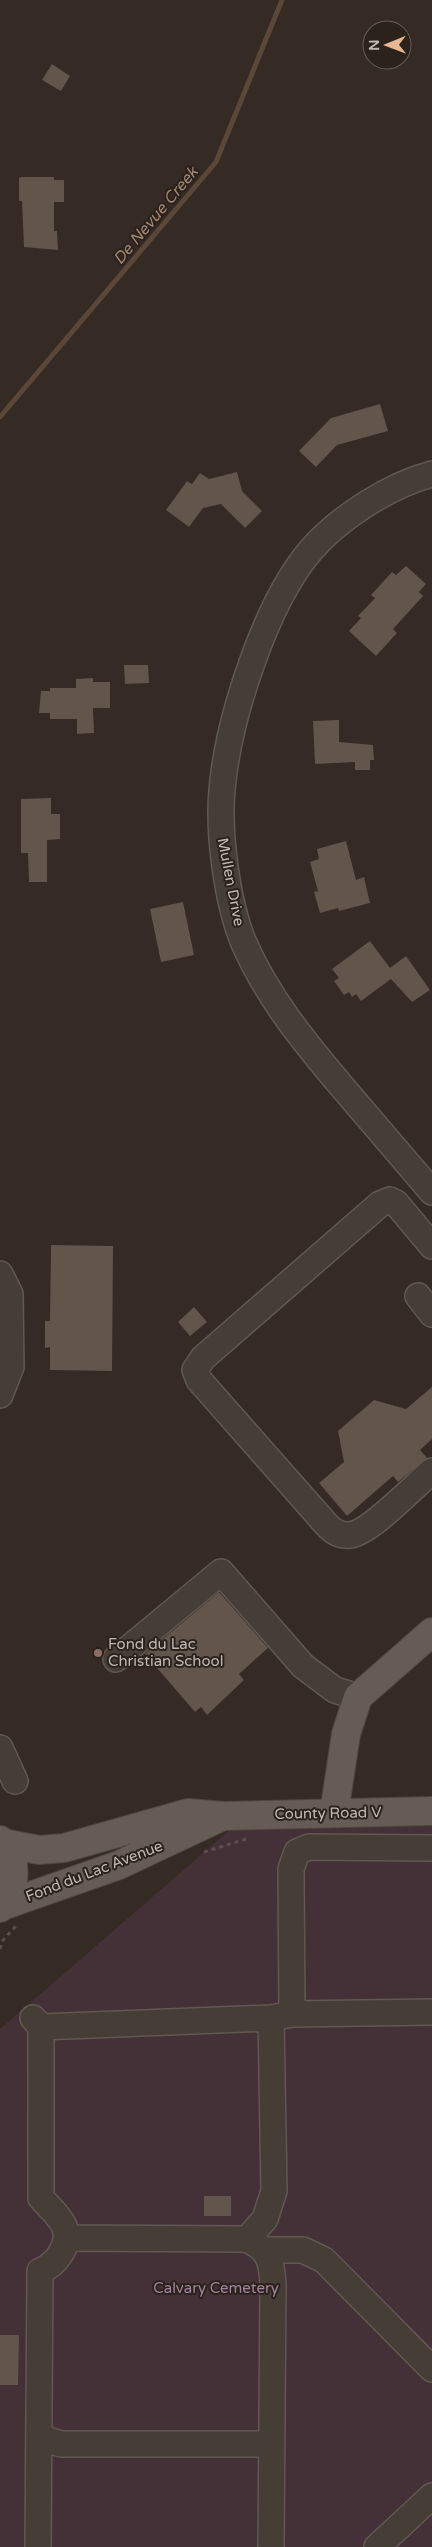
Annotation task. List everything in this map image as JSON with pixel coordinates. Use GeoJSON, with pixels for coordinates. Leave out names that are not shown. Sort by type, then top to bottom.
{"type":"FeatureCollection","features":[{"type":"Feature","properties":{"kind":"main road"},"geometry":{"type":"LineString","coordinates":[[334,1813],[346,1734],[358,1697],[432,1632]]}},
{"type":"Feature","properties":{"kind":"main road","name":"County Road V"},"geometry":{"type":"LineString","coordinates":[[224,1816],[432,1811]]}},
{"type":"Feature","properties":{"kind":"main road","name":"Fond du Lac Avenue"},"geometry":{"type":"LineString","coordinates":[[2,1841],[39,1850],[64,1848],[188,1813],[224,1816]]}},
{"type":"Feature","properties":{"kind":"main road","name":"Fond du Lac Avenue"},"geometry":{"type":"LineString","coordinates":[[8,1912],[119,1865],[224,1816]]}},
{"type":"Feature","properties":{"kind":"main road"},"geometry":{"type":"LineString","coordinates":[[2,1841],[10,1854],[14,1868],[8,1912]]}},
{"type":"Feature","properties":{"kind":"street","name":"Mullen Drive"},"geometry":{"type":"LineString","coordinates":[[432,474],[390,490],[364,506],[311,549],[289,581],[263,636],[246,681],[232,729],[222,790],[222,833],[228,878],[242,938],[262,979],[303,1040],[432,1192]]}},
{"type":"Feature","properties":{"kind":"street"},"geometry":{"type":"LineString","coordinates":[[428,1233],[396,1203],[390,1200],[380,1204],[203,1358],[195,1370],[205,1387],[326,1524],[337,1533],[351,1535],[368,1528],[432,1471]]}},
{"type":"Feature","properties":{"kind":"street"},"geometry":{"type":"LineString","coordinates":[[0,1274],[10,1294],[11,1367],[0,1395]]}},
{"type":"Feature","properties":{"kind":"street"},"geometry":{"type":"LineString","coordinates":[[116,1660],[221,1572],[303,1666],[335,1690],[358,1697]]}},
{"type":"Feature","properties":{"kind":"street"},"geometry":{"type":"LineString","coordinates":[[0,1748],[15,1781]]}},
{"type":"Feature","properties":{"kind":"street"},"geometry":{"type":"LineString","coordinates":[[256,2245],[274,2191],[281,2016],[290,1868],[297,1852],[309,1847],[432,1848]]}},
{"type":"Feature","properties":{"kind":"street"},"geometry":{"type":"LineString","coordinates":[[38,2547],[40,2271],[49,2266],[61,2253],[66,2238],[64,2227],[40,2198],[37,2022],[432,2012]]}},
{"type":"Feature","properties":{"kind":"street"},"geometry":{"type":"LineString","coordinates":[[66,2238],[256,2245],[303,2250],[324,2260],[432,2369]]}},
{"type":"Feature","properties":{"kind":"street"},"geometry":{"type":"LineString","coordinates":[[256,2245],[271,2260],[272,2270],[272,2547]]}},
{"type":"Feature","properties":{"kind":"street"},"geometry":{"type":"LineString","coordinates":[[39,2437],[61,2444],[272,2444]]}},
{"type":"Feature","properties":{"kind":"street"},"geometry":{"type":"LineString","coordinates":[[378,2547],[432,2496]]}},
{"type":"Feature","properties":{"kind":"path"},"geometry":{"type":"LineString","coordinates":[[199,1853],[253,1838]]}},
{"type":"Feature","properties":{"kind":"path"},"geometry":{"type":"LineString","coordinates":[[0,1948],[8,1912]]}},
{"type":"Feature","properties":{"kind":"green space","name":"Calvary Cemetery"},"geometry":{"type":"Polygon","coordinates":[[[240,1821],[432,1821],[432,2547],[0,2547],[0,2029],[240,1821]]]}},
{"type":"Feature","properties":{"kind":"building"},"geometry":{"type":"Polygon","coordinates":[[[52,64],[70,76],[61,91],[42,80],[52,64]]]}},
{"type":"Feature","properties":{"kind":"building"},"geometry":{"type":"Polygon","coordinates":[[[54,177],[54,180],[64,180],[64,202],[54,202],[54,231],[57,231],[58,250],[24,247],[22,201],[19,201],[19,178],[54,177]]]}},
{"type":"Feature","properties":{"kind":"building"},"geometry":{"type":"Polygon","coordinates":[[[380,404],[388,431],[337,445],[316,467],[299,451],[331,418],[380,404]]]}},
{"type":"Feature","properties":{"kind":"building"},"geometry":{"type":"Polygon","coordinates":[[[237,472],[242,491],[262,511],[245,528],[221,504],[203,508],[189,527],[166,510],[187,481],[192,484],[200,473],[209,479],[237,472]]]}},
{"type":"Feature","properties":{"kind":"building"},"geometry":{"type":"Polygon","coordinates":[[[406,566],[426,584],[419,592],[423,596],[393,629],[397,633],[376,656],[349,631],[361,618],[358,616],[375,598],[371,595],[392,572],[396,575],[406,566]]]}},
{"type":"Feature","properties":{"kind":"building"},"geometry":{"type":"Polygon","coordinates":[[[124,665],[148,665],[149,683],[125,684],[124,665]]]}},
{"type":"Feature","properties":{"kind":"building"},"geometry":{"type":"Polygon","coordinates":[[[93,678],[93,682],[110,682],[110,708],[93,708],[94,733],[77,734],[77,719],[50,719],[50,713],[39,713],[41,691],[50,691],[50,688],[76,688],[76,679],[93,678]]]}},
{"type":"Feature","properties":{"kind":"building"},"geometry":{"type":"Polygon","coordinates":[[[339,720],[339,742],[373,745],[374,760],[370,760],[370,770],[355,770],[355,762],[315,764],[313,721],[339,720]]]}},
{"type":"Feature","properties":{"kind":"building"},"geometry":{"type":"Polygon","coordinates":[[[51,798],[51,814],[60,814],[60,839],[47,840],[47,882],[29,882],[28,853],[21,853],[21,799],[51,798]]]}},
{"type":"Feature","properties":{"kind":"building"},"geometry":{"type":"Polygon","coordinates":[[[346,841],[356,880],[364,877],[370,903],[339,911],[338,908],[320,913],[314,892],[318,891],[310,862],[319,859],[317,849],[346,841]]]}},
{"type":"Feature","properties":{"kind":"building"},"geometry":{"type":"Polygon","coordinates":[[[183,902],[194,955],[161,962],[150,909],[183,902]]]}},
{"type":"Feature","properties":{"kind":"building"},"geometry":{"type":"Polygon","coordinates":[[[370,941],[390,968],[406,956],[430,990],[412,1002],[391,979],[361,1001],[356,994],[352,997],[349,992],[344,995],[334,981],[339,978],[332,969],[370,941]]]}},
{"type":"Feature","properties":{"kind":"building"},"geometry":{"type":"Polygon","coordinates":[[[51,1245],[113,1246],[112,1371],[50,1370],[50,1347],[45,1348],[45,1321],[50,1321],[51,1245]]]}},
{"type":"Feature","properties":{"kind":"building"},"geometry":{"type":"Polygon","coordinates":[[[194,1307],[207,1322],[190,1336],[178,1322],[194,1307]]]}},
{"type":"Feature","properties":{"kind":"building"},"geometry":{"type":"Polygon","coordinates":[[[432,1387],[432,1439],[420,1450],[427,1458],[398,1482],[393,1476],[347,1516],[319,1483],[344,1462],[338,1431],[374,1400],[406,1409],[432,1387]]]}},
{"type":"Feature","properties":{"kind":"building"},"geometry":{"type":"Polygon","coordinates":[[[219,1592],[268,1648],[239,1674],[244,1680],[207,1715],[201,1707],[195,1712],[145,1654],[219,1592]]]}},
{"type":"Feature","properties":{"kind":"building"},"geometry":{"type":"Polygon","coordinates":[[[204,2196],[231,2196],[231,2216],[204,2216],[204,2196]]]}},
{"type":"Feature","properties":{"kind":"building"},"geometry":{"type":"Polygon","coordinates":[[[0,2335],[19,2335],[18,2385],[0,2385],[0,2335]]]}},
{"type":"Feature","properties":{"kind":"waterway","name":"De Nevue Creek"},"geometry":{"type":"LineString","coordinates":[[0,417],[216,162],[282,0]]}},
{"type":"Feature","properties":{"kind":"place","name":"Fond du Lac Christian School"},"geometry":{"type":"Point","coordinates":[98,1653]}}]}
